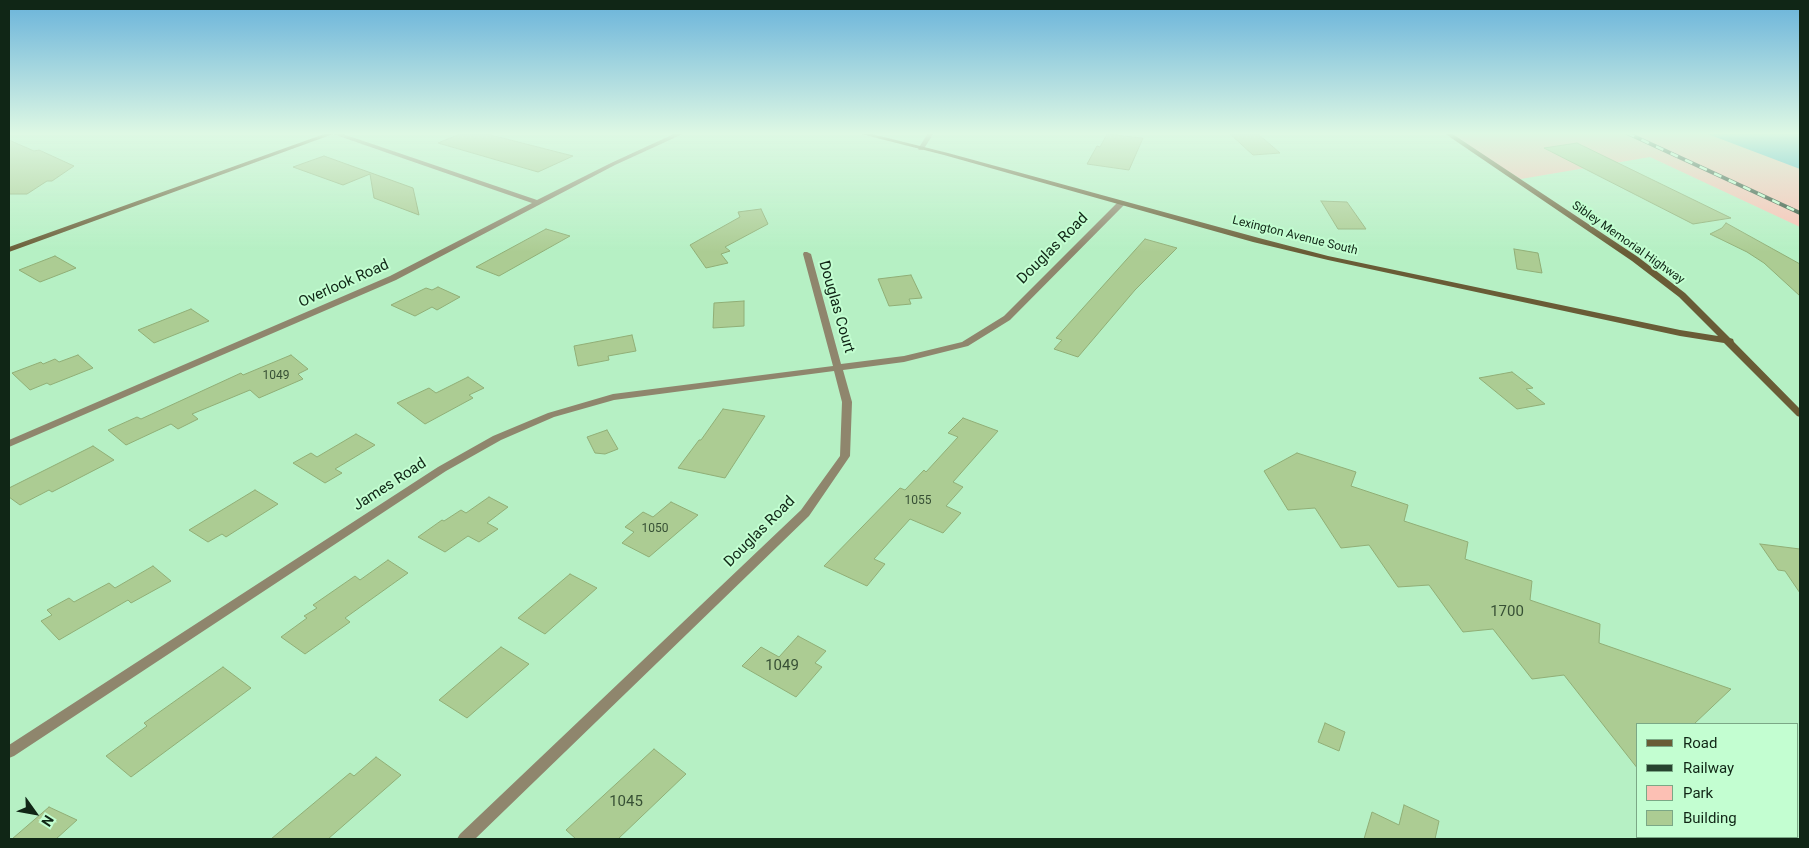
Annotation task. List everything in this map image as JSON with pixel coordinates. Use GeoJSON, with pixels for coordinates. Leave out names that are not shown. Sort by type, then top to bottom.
{"type":"FeatureCollection","features":[{"type":"Feature","properties":{"kind":"street"},"geometry":{"type":"LineString","coordinates":[[9,250],[223,173]]}},
{"type":"Feature","properties":{"kind":"street"},"geometry":{"type":"LineString","coordinates":[[449,173],[538,203]]}},
{"type":"Feature","properties":{"kind":"street","name":"Overlook Road"},"geometry":{"type":"LineString","coordinates":[[9,444],[393,278],[597,173]]}},
{"type":"Feature","properties":{"kind":"street","name":"Lexington Avenue South"},"geometry":{"type":"LineString","coordinates":[[1007,173],[1328,258],[1680,333],[1730,341]]}},
{"type":"Feature","properties":{"kind":"street","name":"Sibley Memorial Highway"},"geometry":{"type":"LineString","coordinates":[[1506,173],[1635,259],[1682,295],[1730,341],[1800,414]]}},
{"type":"Feature","properties":{"kind":"street","name":"Douglas Road"},"geometry":{"type":"LineString","coordinates":[[465,839],[805,512],[845,456],[847,402],[838,367],[904,359],[965,344],[1007,318],[1121,204]]}},
{"type":"Feature","properties":{"kind":"street","name":"Douglas Court"},"geometry":{"type":"LineString","coordinates":[[807,254],[838,367]]}},
{"type":"Feature","properties":{"kind":"street","name":"James Road"},"geometry":{"type":"LineString","coordinates":[[9,752],[442,469],[497,438],[551,415],[613,398],[838,367]]}},
{"type":"Feature","properties":{"kind":"green space"},"geometry":{"type":"Polygon","coordinates":[[[1510,173],[1559,173],[1521,179],[1510,173]]]}},
{"type":"Feature","properties":{"kind":"green space"},"geometry":{"type":"Polygon","coordinates":[[[1683,173],[1800,173],[1800,227],[1683,173]]]}},
{"type":"Feature","properties":{"kind":"building"},"geometry":{"type":"Polygon","coordinates":[[[9,173],[64,173],[27,194],[9,194],[9,173]]]}},
{"type":"Feature","properties":{"kind":"building"},"geometry":{"type":"Polygon","coordinates":[[[308,173],[370,173],[413,188],[419,215],[374,198],[370,174],[343,185],[308,173]]]}},
{"type":"Feature","properties":{"kind":"building"},"geometry":{"type":"Polygon","coordinates":[[[1592,173],[1638,173],[1731,218],[1693,224],[1592,173]]]}},
{"type":"Feature","properties":{"kind":"building"},"geometry":{"type":"Polygon","coordinates":[[[1321,201],[1347,202],[1366,229],[1338,229],[1321,201]]]}},
{"type":"Feature","properties":{"kind":"building"},"geometry":{"type":"Polygon","coordinates":[[[761,209],[768,224],[725,247],[730,251],[721,254],[728,263],[706,268],[690,245],[740,217],[738,212],[761,209]]]}},
{"type":"Feature","properties":{"kind":"building"},"geometry":{"type":"Polygon","coordinates":[[[1726,223],[1800,264],[1800,296],[1764,263],[1747,252],[1710,234],[1722,228],[1726,223]]]}},
{"type":"Feature","properties":{"kind":"building"},"geometry":{"type":"Polygon","coordinates":[[[546,229],[570,236],[499,276],[476,267],[546,229]]]}},
{"type":"Feature","properties":{"kind":"building"},"geometry":{"type":"Polygon","coordinates":[[[1145,239],[1177,248],[1135,290],[1078,357],[1054,349],[1062,340],[1056,338],[1145,239]]]}},
{"type":"Feature","properties":{"kind":"building"},"geometry":{"type":"Polygon","coordinates":[[[1514,249],[1538,253],[1542,273],[1517,269],[1514,249]]]}},
{"type":"Feature","properties":{"kind":"building"},"geometry":{"type":"Polygon","coordinates":[[[55,256],[76,268],[40,282],[19,270],[55,256]]]}},
{"type":"Feature","properties":{"kind":"building"},"geometry":{"type":"Polygon","coordinates":[[[911,275],[922,298],[909,299],[911,304],[889,306],[878,279],[911,275]]]}},
{"type":"Feature","properties":{"kind":"building"},"geometry":{"type":"Polygon","coordinates":[[[438,287],[460,297],[437,310],[432,307],[415,316],[391,305],[426,288],[432,290],[438,287]]]}},
{"type":"Feature","properties":{"kind":"building"},"geometry":{"type":"Polygon","coordinates":[[[744,301],[744,326],[713,328],[714,303],[744,301]]]}},
{"type":"Feature","properties":{"kind":"building"},"geometry":{"type":"Polygon","coordinates":[[[191,309],[209,321],[154,343],[138,330],[191,309]]]}},
{"type":"Feature","properties":{"kind":"building"},"geometry":{"type":"Polygon","coordinates":[[[632,335],[636,351],[608,356],[609,360],[578,366],[574,346],[632,335]]]}},
{"type":"Feature","properties":{"kind":"building"},"geometry":{"type":"Polygon","coordinates":[[[78,355],[93,368],[50,385],[47,383],[30,390],[12,373],[41,362],[43,364],[55,359],[59,362],[78,355]]]}},
{"type":"Feature","properties":{"kind":"building"},"geometry":{"type":"Polygon","coordinates":[[[291,355],[308,369],[298,374],[303,379],[259,398],[250,390],[192,414],[198,419],[178,429],[171,424],[126,445],[108,430],[137,417],[141,419],[241,373],[243,375],[291,355]]]}},
{"type":"Feature","properties":{"kind":"building"},"geometry":{"type":"Polygon","coordinates":[[[1512,372],[1533,388],[1526,389],[1545,404],[1517,409],[1479,378],[1512,372]]]}},
{"type":"Feature","properties":{"kind":"building"},"geometry":{"type":"Polygon","coordinates":[[[468,377],[484,388],[469,395],[473,398],[425,424],[397,403],[429,388],[436,393],[468,377]]]}},
{"type":"Feature","properties":{"kind":"building"},"geometry":{"type":"Polygon","coordinates":[[[723,409],[765,416],[725,478],[678,468],[699,440],[701,440],[723,409]]]}},
{"type":"Feature","properties":{"kind":"building"},"geometry":{"type":"Polygon","coordinates":[[[963,418],[998,431],[953,482],[963,487],[946,506],[961,513],[943,533],[910,519],[874,559],[885,564],[867,586],[824,566],[900,488],[905,490],[924,470],[926,472],[958,437],[948,433],[963,418]]]}},
{"type":"Feature","properties":{"kind":"building"},"geometry":{"type":"Polygon","coordinates":[[[607,430],[618,449],[605,454],[595,453],[587,437],[607,430]]]}},
{"type":"Feature","properties":{"kind":"building"},"geometry":{"type":"Polygon","coordinates":[[[356,434],[375,445],[335,469],[342,473],[325,483],[293,463],[311,453],[317,457],[356,434]]]}},
{"type":"Feature","properties":{"kind":"building"},"geometry":{"type":"Polygon","coordinates":[[[93,446],[114,460],[52,492],[49,490],[20,505],[9,497],[9,488],[93,446]]]}},
{"type":"Feature","properties":{"kind":"building"},"geometry":{"type":"Polygon","coordinates":[[[1297,453],[1356,472],[1351,486],[1408,505],[1404,521],[1468,542],[1465,559],[1532,581],[1530,600],[1600,624],[1599,643],[1731,689],[1695,723],[1636,723],[1636,766],[1564,675],[1532,679],[1493,629],[1463,632],[1429,585],[1398,587],[1369,545],[1341,548],[1315,508],[1288,510],[1264,471],[1297,453]]]}},
{"type":"Feature","properties":{"kind":"building"},"geometry":{"type":"Polygon","coordinates":[[[255,490],[278,504],[226,537],[222,534],[208,542],[189,530],[255,490]]]}},
{"type":"Feature","properties":{"kind":"building"},"geometry":{"type":"Polygon","coordinates":[[[489,497],[508,507],[487,523],[498,529],[479,542],[468,536],[445,552],[418,537],[442,520],[444,521],[461,510],[466,513],[489,497]]]}},
{"type":"Feature","properties":{"kind":"building"},"geometry":{"type":"Polygon","coordinates":[[[671,502],[698,515],[649,557],[622,543],[634,532],[625,527],[643,512],[653,517],[671,502]]]}},
{"type":"Feature","properties":{"kind":"building"},"geometry":{"type":"Polygon","coordinates":[[[1760,544],[1800,549],[1800,593],[1785,571],[1778,570],[1760,544]]]}},
{"type":"Feature","properties":{"kind":"building"},"geometry":{"type":"Polygon","coordinates":[[[388,560],[408,573],[345,618],[350,622],[305,654],[281,637],[307,618],[304,616],[317,608],[313,605],[355,576],[360,580],[388,560]]]}},
{"type":"Feature","properties":{"kind":"building"},"geometry":{"type":"Polygon","coordinates":[[[153,566],[171,581],[131,603],[128,600],[59,640],[41,621],[52,615],[47,610],[69,598],[74,602],[109,583],[115,588],[153,566]]]}},
{"type":"Feature","properties":{"kind":"building"},"geometry":{"type":"Polygon","coordinates":[[[570,574],[597,588],[545,634],[518,618],[570,574]]]}},
{"type":"Feature","properties":{"kind":"building"},"geometry":{"type":"Polygon","coordinates":[[[798,636],[826,651],[815,663],[822,667],[796,697],[742,666],[761,647],[779,657],[798,636]]]}},
{"type":"Feature","properties":{"kind":"building"},"geometry":{"type":"Polygon","coordinates":[[[501,647],[529,664],[467,718],[439,700],[501,647]]]}},
{"type":"Feature","properties":{"kind":"building"},"geometry":{"type":"Polygon","coordinates":[[[223,667],[251,688],[131,777],[106,756],[147,726],[144,723],[223,667]]]}},
{"type":"Feature","properties":{"kind":"building"},"geometry":{"type":"Polygon","coordinates":[[[1325,723],[1345,732],[1339,751],[1318,742],[1325,723]]]}},
{"type":"Feature","properties":{"kind":"building"},"geometry":{"type":"Polygon","coordinates":[[[654,749],[686,774],[618,839],[576,839],[566,830],[654,749]]]}},
{"type":"Feature","properties":{"kind":"building"},"geometry":{"type":"Polygon","coordinates":[[[376,757],[401,775],[328,839],[271,839],[350,773],[354,776],[376,757]]]}},
{"type":"Feature","properties":{"kind":"building"},"geometry":{"type":"Polygon","coordinates":[[[1404,805],[1439,821],[1435,839],[1364,839],[1372,812],[1399,825],[1404,805]]]}},
{"type":"Feature","properties":{"kind":"building"},"geometry":{"type":"Polygon","coordinates":[[[49,807],[77,820],[56,839],[12,839],[49,807]]]}},
{"type":"Feature","properties":{"kind":"railway"},"geometry":{"type":"LineString","coordinates":[[1713,173],[1800,213]]}}]}
